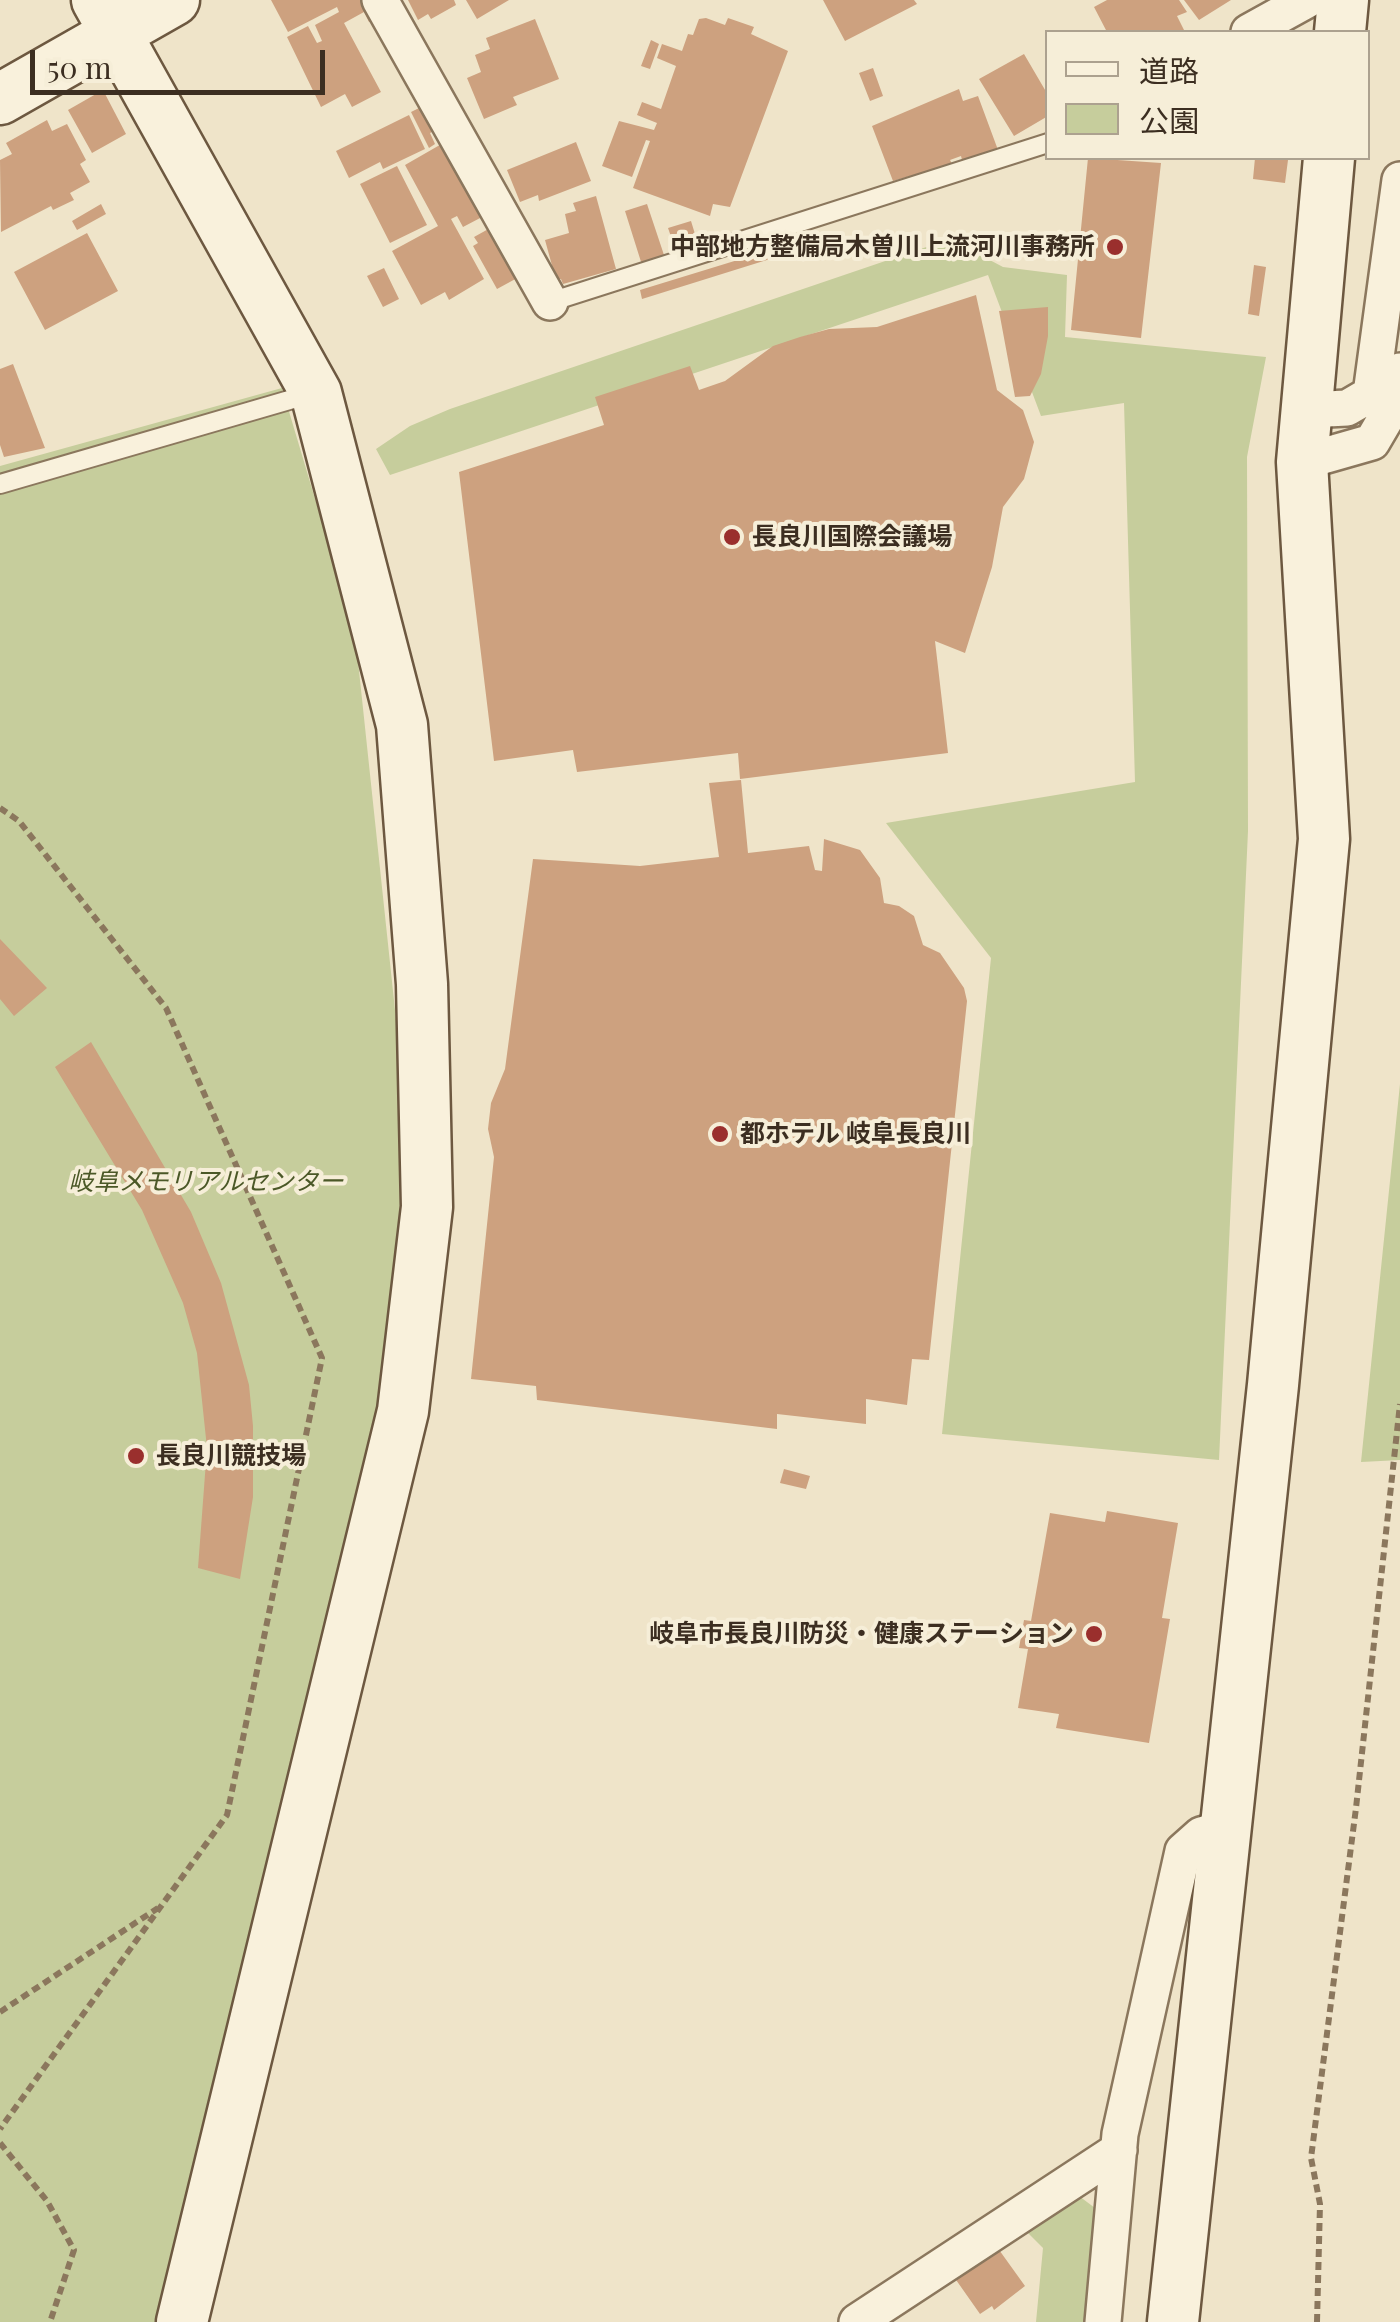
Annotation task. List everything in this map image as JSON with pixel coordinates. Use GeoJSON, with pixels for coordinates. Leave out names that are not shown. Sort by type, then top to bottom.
{"type":"FeatureCollection","features":[{"type":"Feature","properties":{"kind":"street"},"geometry":{"type":"LineString","coordinates":[[0,99],[106,15],[174,0]]}},
{"type":"Feature","properties":{"kind":"street"},"geometry":{"type":"LineString","coordinates":[[380,0],[550,302]]}},
{"type":"Feature","properties":{"kind":"street"},"geometry":{"type":"LineString","coordinates":[[1253,30],[1308,0]]}},
{"type":"Feature","properties":{"kind":"street"},"geometry":{"type":"LineString","coordinates":[[1340,30],[1343,0]]}},
{"type":"Feature","properties":{"kind":"street"},"geometry":{"type":"LineString","coordinates":[[106,15],[316,393],[402,725],[422,984],[427,1207],[403,1411],[182,2322]]}},
{"type":"Feature","properties":{"kind":"street"},"geometry":{"type":"LineString","coordinates":[[1174,2322],[1324,839],[1302,462],[1329,160]]}},
{"type":"Feature","properties":{"kind":"street"},"geometry":{"type":"LineString","coordinates":[[1307,410],[1348,408],[1371,394],[1400,180]]}},
{"type":"Feature","properties":{"kind":"street"},"geometry":{"type":"LineString","coordinates":[[1302,462],[1372,442],[1393,406],[1400,371]]}},
{"type":"Feature","properties":{"kind":"street"},"geometry":{"type":"LineString","coordinates":[[1102,2322],[1119,2150],[1182,1850],[1201,1835],[1224,1828]]}},
{"type":"Feature","properties":{"kind":"street"},"geometry":{"type":"LineString","coordinates":[[877,2317],[1119,2150]]}},
{"type":"Feature","properties":{"kind":"lane"},"geometry":{"type":"LineString","coordinates":[[550,302],[1045,144]]}},
{"type":"Feature","properties":{"kind":"lane"},"geometry":{"type":"LineString","coordinates":[[0,484],[316,393]]}},
{"type":"Feature","properties":{"kind":"path"},"geometry":{"type":"LineString","coordinates":[[0,808],[19,820],[166,1008],[322,1358],[227,1815],[0,2129]]}},
{"type":"Feature","properties":{"kind":"path"},"geometry":{"type":"LineString","coordinates":[[1318,2322],[1320,2204],[1311,2158],[1356,1808],[1400,1404]]}},
{"type":"Feature","properties":{"kind":"path"},"geometry":{"type":"LineString","coordinates":[[0,2012],[162,1906]]}},
{"type":"Feature","properties":{"kind":"path"},"geometry":{"type":"LineString","coordinates":[[0,2143],[47,2201],[74,2250],[50,2322]]}},
{"type":"Feature","properties":{"kind":"green space"},"geometry":{"type":"Polygon","coordinates":[[[950,239],[1003,267],[1067,275],[1065,337],[1266,357],[1247,457],[1248,831],[1219,1460],[942,1434],[991,958],[886,823],[1135,782],[1124,403],[1041,416],[988,275],[390,475],[376,449],[410,426],[450,409],[950,239]]]}},
{"type":"Feature","properties":{"kind":"green space","name":"岐阜メモリアルセンター"},"geometry":{"type":"Polygon","coordinates":[[[282,388],[355,633],[414,1189],[369,1468],[165,2322],[0,2322],[0,466],[282,388]]]}},
{"type":"Feature","properties":{"kind":"green space"},"geometry":{"type":"Polygon","coordinates":[[[1400,1084],[1400,1460],[1361,1462],[1400,1084]]]}},
{"type":"Feature","properties":{"kind":"green space"},"geometry":{"type":"Polygon","coordinates":[[[1079,2196],[1099,2211],[1088,2322],[1036,2322],[1043,2248],[1025,2230],[1079,2196]]]}},
{"type":"Feature","properties":{"kind":"building"},"geometry":{"type":"Polygon","coordinates":[[[271,0],[366,0],[376,18],[369,22],[364,12],[344,23],[381,92],[352,107],[345,94],[321,107],[287,37],[308,26],[317,43],[322,41],[315,25],[339,12],[337,7],[288,32],[271,0]]]}},
{"type":"Feature","properties":{"kind":"building"},"geometry":{"type":"Polygon","coordinates":[[[408,0],[454,0],[456,5],[431,19],[428,14],[418,20],[408,0]]]}},
{"type":"Feature","properties":{"kind":"building"},"geometry":{"type":"Polygon","coordinates":[[[466,0],[509,0],[477,19],[466,0]]]}},
{"type":"Feature","properties":{"kind":"building"},"geometry":{"type":"Polygon","coordinates":[[[823,0],[914,0],[917,4],[845,41],[823,0]]]}},
{"type":"Feature","properties":{"kind":"building"},"geometry":{"type":"Polygon","coordinates":[[[1107,0],[1179,0],[1187,12],[1177,16],[1184,30],[1106,30],[1094,7],[1107,0]]]}},
{"type":"Feature","properties":{"kind":"building"},"geometry":{"type":"Polygon","coordinates":[[[1184,0],[1231,0],[1199,20],[1184,0]]]}},
{"type":"Feature","properties":{"kind":"building"},"geometry":{"type":"Polygon","coordinates":[[[728,18],[754,27],[751,34],[788,51],[730,207],[713,204],[710,216],[633,188],[650,141],[646,140],[632,177],[602,166],[619,121],[654,130],[657,123],[637,115],[642,102],[661,109],[676,66],[657,58],[662,44],[682,51],[688,34],[693,35],[699,19],[725,25],[728,18]]]}},
{"type":"Feature","properties":{"kind":"building"},"geometry":{"type":"Polygon","coordinates":[[[535,19],[559,79],[513,97],[517,105],[484,119],[467,78],[481,72],[475,55],[490,49],[486,38],[535,19]]]}},
{"type":"Feature","properties":{"kind":"building"},"geometry":{"type":"Polygon","coordinates":[[[651,40],[659,44],[650,69],[641,66],[651,40]]]}},
{"type":"Feature","properties":{"kind":"building"},"geometry":{"type":"Polygon","coordinates":[[[1024,54],[1045,90],[1045,118],[1014,136],[979,79],[1024,54]]]}},
{"type":"Feature","properties":{"kind":"building"},"geometry":{"type":"Polygon","coordinates":[[[873,68],[883,96],[870,101],[859,73],[873,68]]]}},
{"type":"Feature","properties":{"kind":"building"},"geometry":{"type":"Polygon","coordinates":[[[959,89],[963,101],[978,96],[998,150],[962,160],[961,156],[950,160],[952,164],[893,181],[872,126],[959,89]]]}},
{"type":"Feature","properties":{"kind":"building"},"geometry":{"type":"Polygon","coordinates":[[[103,90],[126,134],[92,153],[68,110],[103,90]]]}},
{"type":"Feature","properties":{"kind":"building"},"geometry":{"type":"Polygon","coordinates":[[[423,106],[434,131],[430,133],[435,144],[429,148],[411,112],[423,106]]]}},
{"type":"Feature","properties":{"kind":"building"},"geometry":{"type":"Polygon","coordinates":[[[409,115],[425,149],[383,169],[380,162],[349,178],[336,151],[409,115]]]}},
{"type":"Feature","properties":{"kind":"building"},"geometry":{"type":"Polygon","coordinates":[[[47,120],[52,131],[67,124],[86,160],[80,164],[90,182],[70,193],[74,200],[53,210],[51,206],[1,232],[0,160],[12,154],[6,143],[47,120]]]}},
{"type":"Feature","properties":{"kind":"building"},"geometry":{"type":"Polygon","coordinates":[[[445,142],[482,217],[463,227],[457,216],[451,219],[484,279],[449,300],[445,292],[421,305],[392,251],[438,226],[405,165],[445,142]]]}},
{"type":"Feature","properties":{"kind":"building"},"geometry":{"type":"Polygon","coordinates":[[[576,142],[591,181],[539,201],[538,195],[520,202],[507,170],[576,142]]]}},
{"type":"Feature","properties":{"kind":"building","name":"中部地方整備局木曽川上流河川事務所"},"geometry":{"type":"Polygon","coordinates":[[[1088,160],[1161,163],[1141,338],[1071,330],[1088,160]]]}},
{"type":"Feature","properties":{"kind":"building"},"geometry":{"type":"Polygon","coordinates":[[[1255,160],[1288,160],[1285,183],[1253,179],[1255,160]]]}},
{"type":"Feature","properties":{"kind":"building"},"geometry":{"type":"Polygon","coordinates":[[[397,166],[427,225],[390,243],[360,184],[397,166]]]}},
{"type":"Feature","properties":{"kind":"building"},"geometry":{"type":"Polygon","coordinates":[[[596,196],[616,269],[563,284],[561,279],[556,280],[545,240],[569,233],[565,214],[576,211],[573,203],[596,196]]]}},
{"type":"Feature","properties":{"kind":"building"},"geometry":{"type":"Polygon","coordinates":[[[101,204],[106,214],[77,230],[72,221],[101,204]]]}},
{"type":"Feature","properties":{"kind":"building"},"geometry":{"type":"Polygon","coordinates":[[[647,204],[665,258],[642,265],[625,211],[647,204]]]}},
{"type":"Feature","properties":{"kind":"building"},"geometry":{"type":"Polygon","coordinates":[[[691,221],[699,247],[677,254],[668,228],[691,221]]]}},
{"type":"Feature","properties":{"kind":"building"},"geometry":{"type":"Polygon","coordinates":[[[492,227],[519,277],[497,289],[473,246],[478,243],[474,237],[492,227]]]}},
{"type":"Feature","properties":{"kind":"building"},"geometry":{"type":"Polygon","coordinates":[[[87,233],[118,291],[45,330],[14,272],[87,233]]]}},
{"type":"Feature","properties":{"kind":"building"},"geometry":{"type":"Polygon","coordinates":[[[767,251],[770,259],[642,299],[640,290],[767,251]]]}},
{"type":"Feature","properties":{"kind":"building"},"geometry":{"type":"Polygon","coordinates":[[[1254,265],[1266,267],[1259,316],[1248,314],[1254,265]]]}},
{"type":"Feature","properties":{"kind":"building"},"geometry":{"type":"Polygon","coordinates":[[[384,268],[399,299],[383,307],[367,276],[384,268]]]}},
{"type":"Feature","properties":{"kind":"building","name":"長良川国際会議場"},"geometry":{"type":"Polygon","coordinates":[[[976,295],[997,390],[1023,410],[1034,442],[1024,479],[1003,507],[992,567],[965,653],[935,641],[948,753],[740,779],[738,753],[577,772],[573,750],[494,761],[459,472],[604,425],[595,397],[690,366],[699,390],[725,381],[773,346],[829,329],[877,327],[976,295]]]}},
{"type":"Feature","properties":{"kind":"building"},"geometry":{"type":"Polygon","coordinates":[[[1048,307],[1048,336],[1041,374],[1030,396],[1015,397],[999,311],[1048,307]]]}},
{"type":"Feature","properties":{"kind":"building"},"geometry":{"type":"Polygon","coordinates":[[[13,364],[45,448],[4,457],[0,445],[0,369],[13,364]]]}},
{"type":"Feature","properties":{"kind":"building","name":"都ホテル 岐阜長良川"},"geometry":{"type":"Polygon","coordinates":[[[741,780],[748,853],[809,846],[815,870],[822,871],[824,839],[860,850],[880,878],[884,903],[899,906],[914,916],[923,945],[940,953],[964,988],[967,1001],[929,1360],[912,1359],[907,1405],[866,1399],[866,1424],[777,1414],[777,1429],[537,1400],[536,1386],[471,1379],[494,1157],[488,1129],[491,1103],[505,1069],[533,859],[640,866],[719,857],[709,783],[741,780]]]}},
{"type":"Feature","properties":{"kind":"building"},"geometry":{"type":"Polygon","coordinates":[[[0,939],[47,988],[14,1016],[0,999],[0,939]]]}},
{"type":"Feature","properties":{"kind":"building"},"geometry":{"type":"Polygon","coordinates":[[[91,1042],[191,1212],[221,1283],[249,1385],[253,1426],[253,1497],[240,1579],[198,1568],[207,1448],[197,1353],[183,1303],[142,1210],[55,1067],[91,1042]]]}},
{"type":"Feature","properties":{"kind":"building"},"geometry":{"type":"Polygon","coordinates":[[[784,1469],[810,1476],[806,1489],[780,1483],[784,1469]]]}},
{"type":"Feature","properties":{"kind":"building","name":"岐阜市長良川防災・健康ステーション"},"geometry":{"type":"Polygon","coordinates":[[[1107,1511],[1178,1523],[1162,1618],[1170,1619],[1149,1743],[1056,1728],[1059,1714],[1018,1708],[1028,1649],[1019,1648],[1024,1620],[1031,1621],[1050,1513],[1105,1522],[1107,1511]]]}},
{"type":"Feature","properties":{"kind":"building"},"geometry":{"type":"Polygon","coordinates":[[[997,2247],[1025,2286],[994,2310],[992,2306],[980,2314],[954,2277],[997,2247]]]}},
{"type":"Feature","properties":{"kind":"place","name":"中部地方整備局木曽川上流河川事務所"},"geometry":{"type":"Point","coordinates":[1115,247]}},
{"type":"Feature","properties":{"kind":"place","name":"長良川国際会議場"},"geometry":{"type":"Point","coordinates":[732,537]}},
{"type":"Feature","properties":{"kind":"place","name":"都ホテル 岐阜長良川"},"geometry":{"type":"Point","coordinates":[720,1134]}},
{"type":"Feature","properties":{"kind":"place","name":"長良川競技場"},"geometry":{"type":"Point","coordinates":[136,1456]}},
{"type":"Feature","properties":{"kind":"place","name":"岐阜市長良川防災・健康ステーション"},"geometry":{"type":"Point","coordinates":[1094,1634]}}]}
